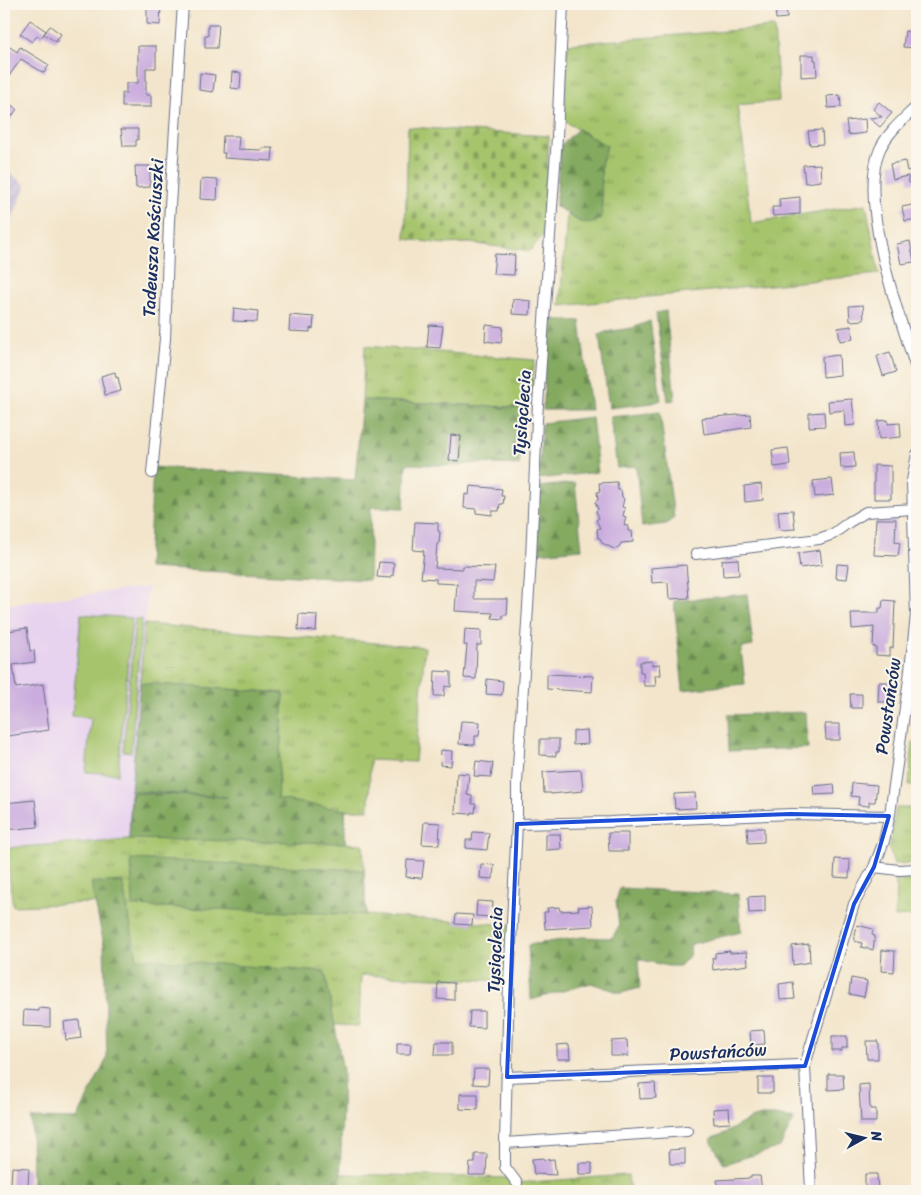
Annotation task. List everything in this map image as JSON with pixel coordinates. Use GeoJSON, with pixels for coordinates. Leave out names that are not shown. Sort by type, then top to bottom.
{"type":"FeatureCollection","features":[{"type":"Feature","properties":{"kind":"street","name":"Tadeusza Kościuszki"},"geometry":{"type":"LineString","coordinates":[[152,473],[165,339],[169,221],[183,4]]}},
{"type":"Feature","properties":{"kind":"street","name":"Tysiąclecia"},"geometry":{"type":"LineString","coordinates":[[517,1183],[505,1166],[509,981],[517,824],[516,783],[564,4]]}},
{"type":"Feature","properties":{"kind":"street"},"geometry":{"type":"LineString","coordinates":[[917,106],[897,126],[881,148],[874,170],[875,206],[883,253],[917,371]]}},
{"type":"Feature","properties":{"kind":"street","name":"Powstańców"},"geometry":{"type":"LineString","coordinates":[[811,1191],[805,1066],[854,904],[874,867],[884,841],[909,679],[916,615],[914,510],[917,454]]}},
{"type":"Feature","properties":{"kind":"street"},"geometry":{"type":"LineString","coordinates":[[696,554],[819,539],[833,534],[866,512],[914,510]]}},
{"type":"Feature","properties":{"kind":"street"},"geometry":{"type":"LineString","coordinates":[[517,824],[791,814],[889,816]]}},
{"type":"Feature","properties":{"kind":"street"},"geometry":{"type":"LineString","coordinates":[[874,867],[899,870],[917,869]]}},
{"type":"Feature","properties":{"kind":"street","name":"Powstańców"},"geometry":{"type":"LineString","coordinates":[[507,1077],[805,1066]]}},
{"type":"Feature","properties":{"kind":"street"},"geometry":{"type":"LineString","coordinates":[[505,1143],[687,1131]]}},
{"type":"Feature","properties":{"kind":"highlighted area"},"geometry":{"type":"Polygon","coordinates":[[[791,814],[889,816],[874,867],[854,904],[805,1066],[507,1077],[517,824],[791,814]]]}},
{"type":"Feature","properties":{"kind":"shaded area"},"geometry":{"type":"Polygon","coordinates":[[[4,169],[26,185],[4,235],[4,169]]]}},
{"type":"Feature","properties":{"kind":"shaded area"},"geometry":{"type":"Polygon","coordinates":[[[148,587],[129,839],[4,848],[4,605],[148,587]]]}},
{"type":"Feature","properties":{"kind":"green space"},"geometry":{"type":"Polygon","coordinates":[[[774,27],[779,101],[737,105],[745,157],[743,159],[751,223],[866,204],[879,274],[560,306],[567,214],[580,222],[602,217],[601,164],[607,146],[564,121],[568,44],[774,27]]]}},
{"type":"Feature","properties":{"kind":"green space"},"geometry":{"type":"Polygon","coordinates":[[[408,127],[549,136],[543,235],[530,251],[469,243],[444,244],[405,239],[408,127]]]}},
{"type":"Feature","properties":{"kind":"green space"},"geometry":{"type":"Polygon","coordinates":[[[578,129],[607,146],[601,164],[602,217],[595,223],[580,222],[556,206],[560,146],[578,129]]]}},
{"type":"Feature","properties":{"kind":"green space"},"geometry":{"type":"Polygon","coordinates":[[[666,311],[675,400],[668,401],[656,313],[666,311]]]}},
{"type":"Feature","properties":{"kind":"green space"},"geometry":{"type":"Polygon","coordinates":[[[548,319],[580,321],[591,410],[543,410],[548,319]]]}},
{"type":"Feature","properties":{"kind":"green space"},"geometry":{"type":"Polygon","coordinates":[[[650,321],[661,400],[653,403],[609,408],[599,335],[605,332],[632,328],[650,321]]]}},
{"type":"Feature","properties":{"kind":"green space"},"geometry":{"type":"Polygon","coordinates":[[[365,346],[535,360],[529,408],[362,400],[365,346]]]}},
{"type":"Feature","properties":{"kind":"green space"},"geometry":{"type":"Polygon","coordinates":[[[362,400],[524,408],[519,465],[473,463],[460,466],[406,464],[404,508],[371,507],[369,580],[148,568],[153,467],[355,480],[362,400]]]}},
{"type":"Feature","properties":{"kind":"green space"},"geometry":{"type":"Polygon","coordinates":[[[660,412],[674,518],[666,524],[642,527],[636,466],[617,468],[610,417],[660,412]]]}},
{"type":"Feature","properties":{"kind":"green space"},"geometry":{"type":"Polygon","coordinates":[[[592,417],[598,472],[539,479],[542,423],[592,417]]]}},
{"type":"Feature","properties":{"kind":"green space"},"geometry":{"type":"Polygon","coordinates":[[[575,483],[582,549],[537,553],[539,487],[575,483]]]}},
{"type":"Feature","properties":{"kind":"green space"},"geometry":{"type":"Polygon","coordinates":[[[747,594],[753,646],[741,648],[745,684],[683,690],[674,601],[747,594]]]}},
{"type":"Feature","properties":{"kind":"green space"},"geometry":{"type":"Polygon","coordinates":[[[81,614],[132,618],[118,774],[86,772],[91,718],[72,716],[81,614]]]}},
{"type":"Feature","properties":{"kind":"green space"},"geometry":{"type":"Polygon","coordinates":[[[135,619],[142,619],[131,752],[123,751],[135,619]]]}},
{"type":"Feature","properties":{"kind":"green space"},"geometry":{"type":"Polygon","coordinates":[[[144,624],[425,647],[415,762],[370,760],[369,810],[345,810],[345,843],[363,844],[366,915],[512,925],[509,981],[361,975],[359,1026],[323,1024],[116,962],[112,902],[13,906],[6,848],[129,839],[131,791],[277,799],[284,693],[140,683],[144,624]]]}},
{"type":"Feature","properties":{"kind":"green space"},"geometry":{"type":"Polygon","coordinates":[[[140,683],[284,693],[277,799],[345,810],[345,843],[129,839],[132,793],[227,797],[131,791],[140,683]]]}},
{"type":"Feature","properties":{"kind":"green space"},"geometry":{"type":"Polygon","coordinates":[[[806,712],[808,748],[729,751],[728,715],[806,712]]]}},
{"type":"Feature","properties":{"kind":"green space"},"geometry":{"type":"Polygon","coordinates":[[[913,742],[917,742],[917,785],[909,785],[913,742]]]}},
{"type":"Feature","properties":{"kind":"green space"},"geometry":{"type":"Polygon","coordinates":[[[896,808],[917,808],[917,863],[894,864],[889,849],[896,808]]]}},
{"type":"Feature","properties":{"kind":"green space"},"geometry":{"type":"Polygon","coordinates":[[[131,859],[364,870],[366,915],[133,906],[131,859]]]}},
{"type":"Feature","properties":{"kind":"green space"},"geometry":{"type":"Polygon","coordinates":[[[917,877],[917,915],[895,917],[896,878],[917,877]]]}},
{"type":"Feature","properties":{"kind":"green space"},"geometry":{"type":"Polygon","coordinates":[[[122,881],[137,958],[325,972],[343,1071],[340,1190],[344,1191],[32,1191],[31,1118],[77,1119],[107,1058],[104,945],[91,883],[122,881]]]}},
{"type":"Feature","properties":{"kind":"green space"},"geometry":{"type":"Polygon","coordinates":[[[620,888],[738,894],[741,932],[691,944],[689,956],[680,966],[668,966],[638,959],[640,988],[621,993],[591,983],[531,1000],[528,945],[582,937],[612,938],[619,926],[616,901],[620,888]]]}},
{"type":"Feature","properties":{"kind":"green space"},"geometry":{"type":"Polygon","coordinates":[[[761,1116],[794,1119],[780,1147],[724,1164],[710,1139],[750,1119],[761,1116]]]}},
{"type":"Feature","properties":{"kind":"green space"},"geometry":{"type":"Polygon","coordinates":[[[341,1174],[513,1178],[517,1183],[628,1175],[630,1191],[340,1191],[341,1174]]]}},
{"type":"Feature","properties":{"kind":"building"},"geometry":{"type":"Polygon","coordinates":[[[147,4],[161,4],[160,25],[147,24],[147,4]]]}},
{"type":"Feature","properties":{"kind":"building"},"geometry":{"type":"Polygon","coordinates":[[[775,4],[786,4],[787,18],[776,19],[775,4]]]}},
{"type":"Feature","properties":{"kind":"building"},"geometry":{"type":"Polygon","coordinates":[[[30,20],[46,31],[41,38],[37,36],[32,42],[20,34],[30,20]]]}},
{"type":"Feature","properties":{"kind":"building"},"geometry":{"type":"Polygon","coordinates":[[[208,25],[219,25],[217,48],[205,48],[205,36],[208,36],[208,25]]]}},
{"type":"Feature","properties":{"kind":"building"},"geometry":{"type":"Polygon","coordinates":[[[50,26],[61,34],[56,42],[44,34],[50,26]]]}},
{"type":"Feature","properties":{"kind":"building"},"geometry":{"type":"Polygon","coordinates":[[[905,31],[917,32],[917,48],[903,47],[905,31]]]}},
{"type":"Feature","properties":{"kind":"building"},"geometry":{"type":"Polygon","coordinates":[[[138,46],[156,46],[156,68],[146,68],[146,95],[151,95],[151,107],[122,107],[122,93],[126,93],[126,83],[138,83],[138,46]]]}},
{"type":"Feature","properties":{"kind":"building"},"geometry":{"type":"Polygon","coordinates":[[[10,47],[17,52],[20,47],[49,65],[44,73],[21,59],[4,83],[4,56],[10,47]]]}},
{"type":"Feature","properties":{"kind":"building"},"geometry":{"type":"Polygon","coordinates":[[[801,55],[814,55],[817,76],[801,77],[801,55]]]}},
{"type":"Feature","properties":{"kind":"building"},"geometry":{"type":"Polygon","coordinates":[[[232,72],[241,73],[240,89],[231,88],[232,72]]]}},
{"type":"Feature","properties":{"kind":"building"},"geometry":{"type":"Polygon","coordinates":[[[200,73],[215,75],[213,92],[199,90],[200,73]]]}},
{"type":"Feature","properties":{"kind":"building"},"geometry":{"type":"Polygon","coordinates":[[[840,95],[841,107],[828,108],[827,96],[840,95]]]}},
{"type":"Feature","properties":{"kind":"building"},"geometry":{"type":"Polygon","coordinates":[[[4,100],[17,109],[4,128],[4,100]]]}},
{"type":"Feature","properties":{"kind":"building"},"geometry":{"type":"Polygon","coordinates":[[[879,102],[892,113],[880,127],[869,118],[882,117],[873,109],[879,102]]]}},
{"type":"Feature","properties":{"kind":"building"},"geometry":{"type":"Polygon","coordinates":[[[865,119],[866,133],[848,135],[846,121],[865,119]]]}},
{"type":"Feature","properties":{"kind":"building"},"geometry":{"type":"Polygon","coordinates":[[[121,129],[138,129],[136,146],[123,146],[121,129]]]}},
{"type":"Feature","properties":{"kind":"building"},"geometry":{"type":"Polygon","coordinates":[[[822,130],[823,144],[810,145],[808,131],[822,130]]]}},
{"type":"Feature","properties":{"kind":"building"},"geometry":{"type":"Polygon","coordinates":[[[223,136],[239,136],[238,149],[261,150],[262,148],[273,148],[272,161],[224,158],[225,153],[222,153],[223,136]]]}},
{"type":"Feature","properties":{"kind":"building"},"geometry":{"type":"Polygon","coordinates":[[[905,161],[907,171],[917,169],[917,182],[909,183],[908,176],[893,179],[890,164],[905,161]]]}},
{"type":"Feature","properties":{"kind":"building"},"geometry":{"type":"Polygon","coordinates":[[[820,164],[821,181],[805,183],[803,165],[820,164]]]}},
{"type":"Feature","properties":{"kind":"building"},"geometry":{"type":"Polygon","coordinates":[[[135,166],[150,166],[150,187],[136,188],[135,166]]]}},
{"type":"Feature","properties":{"kind":"building"},"geometry":{"type":"Polygon","coordinates":[[[201,179],[218,180],[217,200],[200,199],[201,179]]]}},
{"type":"Feature","properties":{"kind":"building"},"geometry":{"type":"Polygon","coordinates":[[[800,197],[800,214],[773,216],[772,207],[780,207],[779,199],[800,197]]]}},
{"type":"Feature","properties":{"kind":"building"},"geometry":{"type":"Polygon","coordinates":[[[917,204],[917,219],[905,221],[902,207],[917,204]]]}},
{"type":"Feature","properties":{"kind":"building"},"geometry":{"type":"Polygon","coordinates":[[[910,241],[914,262],[901,264],[897,244],[910,241]]]}},
{"type":"Feature","properties":{"kind":"building"},"geometry":{"type":"Polygon","coordinates":[[[495,254],[515,255],[514,275],[493,274],[495,254]]]}},
{"type":"Feature","properties":{"kind":"building"},"geometry":{"type":"Polygon","coordinates":[[[513,299],[531,301],[530,315],[512,314],[513,299]]]}},
{"type":"Feature","properties":{"kind":"building"},"geometry":{"type":"Polygon","coordinates":[[[863,305],[864,320],[850,321],[849,306],[863,305]]]}},
{"type":"Feature","properties":{"kind":"building"},"geometry":{"type":"Polygon","coordinates":[[[234,308],[258,311],[257,322],[233,321],[234,308]]]}},
{"type":"Feature","properties":{"kind":"building"},"geometry":{"type":"Polygon","coordinates":[[[290,315],[314,317],[313,329],[310,328],[310,332],[289,331],[290,315]]]}},
{"type":"Feature","properties":{"kind":"building"},"geometry":{"type":"Polygon","coordinates":[[[429,325],[443,326],[440,348],[427,347],[429,325]]]}},
{"type":"Feature","properties":{"kind":"building"},"geometry":{"type":"Polygon","coordinates":[[[486,325],[503,327],[501,343],[485,341],[486,325]]]}},
{"type":"Feature","properties":{"kind":"building"},"geometry":{"type":"Polygon","coordinates":[[[851,326],[853,339],[840,341],[838,328],[851,326]]]}},
{"type":"Feature","properties":{"kind":"building"},"geometry":{"type":"Polygon","coordinates":[[[890,352],[896,372],[883,376],[877,356],[890,352]]]}},
{"type":"Feature","properties":{"kind":"building"},"geometry":{"type":"Polygon","coordinates":[[[839,355],[840,375],[823,377],[822,357],[839,355]]]}},
{"type":"Feature","properties":{"kind":"building"},"geometry":{"type":"Polygon","coordinates":[[[115,372],[121,391],[105,395],[101,376],[115,372]]]}},
{"type":"Feature","properties":{"kind":"building"},"geometry":{"type":"Polygon","coordinates":[[[852,399],[855,425],[845,426],[844,410],[829,412],[828,401],[852,399]]]}},
{"type":"Feature","properties":{"kind":"building"},"geometry":{"type":"Polygon","coordinates":[[[824,412],[825,426],[809,427],[809,413],[824,412]]]}},
{"type":"Feature","properties":{"kind":"building"},"geometry":{"type":"Polygon","coordinates":[[[750,414],[751,427],[704,434],[702,418],[750,414]]]}},
{"type":"Feature","properties":{"kind":"building"},"geometry":{"type":"Polygon","coordinates":[[[888,420],[888,424],[900,423],[901,437],[879,439],[878,421],[888,420]]]}},
{"type":"Feature","properties":{"kind":"building"},"geometry":{"type":"Polygon","coordinates":[[[451,435],[461,436],[459,461],[449,460],[451,435]]]}},
{"type":"Feature","properties":{"kind":"building"},"geometry":{"type":"Polygon","coordinates":[[[788,448],[790,465],[774,467],[772,450],[788,448]]]}},
{"type":"Feature","properties":{"kind":"building"},"geometry":{"type":"Polygon","coordinates":[[[854,452],[855,467],[841,468],[840,453],[854,452]]]}},
{"type":"Feature","properties":{"kind":"building"},"geometry":{"type":"Polygon","coordinates":[[[874,465],[891,466],[891,499],[874,499],[874,465]]]}},
{"type":"Feature","properties":{"kind":"building"},"geometry":{"type":"Polygon","coordinates":[[[832,479],[834,495],[815,497],[813,481],[832,479]]]}},
{"type":"Feature","properties":{"kind":"building"},"geometry":{"type":"Polygon","coordinates":[[[617,482],[618,490],[621,490],[624,499],[622,507],[625,508],[623,516],[626,517],[624,525],[628,526],[628,531],[632,531],[633,542],[621,543],[619,547],[614,549],[602,543],[600,538],[598,538],[597,529],[600,528],[596,520],[599,518],[595,502],[598,500],[597,492],[600,492],[599,483],[617,482]]]}},
{"type":"Feature","properties":{"kind":"building"},"geometry":{"type":"Polygon","coordinates":[[[761,484],[763,500],[745,502],[744,486],[761,484]]]}},
{"type":"Feature","properties":{"kind":"building"},"geometry":{"type":"Polygon","coordinates":[[[470,486],[502,489],[501,496],[504,496],[503,504],[500,504],[499,511],[492,511],[492,515],[476,513],[476,509],[464,508],[465,494],[469,495],[470,486]]]}},
{"type":"Feature","properties":{"kind":"building"},"geometry":{"type":"Polygon","coordinates":[[[793,510],[795,529],[780,530],[778,511],[793,510]]]}},
{"type":"Feature","properties":{"kind":"building"},"geometry":{"type":"Polygon","coordinates":[[[876,519],[896,519],[895,542],[900,543],[898,556],[874,555],[876,519]]]}},
{"type":"Feature","properties":{"kind":"building"},"geometry":{"type":"Polygon","coordinates":[[[415,522],[438,523],[438,531],[440,532],[435,568],[463,569],[463,566],[495,567],[493,582],[474,581],[474,599],[508,599],[507,615],[503,615],[503,619],[492,618],[493,613],[455,611],[457,584],[436,583],[436,579],[421,578],[424,551],[413,550],[415,522]]]}},
{"type":"Feature","properties":{"kind":"building"},"geometry":{"type":"Polygon","coordinates":[[[820,550],[822,565],[800,568],[798,553],[820,550]]]}},
{"type":"Feature","properties":{"kind":"building"},"geometry":{"type":"Polygon","coordinates":[[[738,559],[739,575],[723,576],[722,560],[738,559]]]}},
{"type":"Feature","properties":{"kind":"building"},"geometry":{"type":"Polygon","coordinates":[[[379,562],[394,563],[393,576],[391,575],[391,578],[377,577],[379,562]]]}},
{"type":"Feature","properties":{"kind":"building"},"geometry":{"type":"Polygon","coordinates":[[[837,564],[849,565],[847,579],[836,578],[837,564]]]}},
{"type":"Feature","properties":{"kind":"building"},"geometry":{"type":"Polygon","coordinates":[[[686,565],[689,598],[669,599],[668,583],[652,583],[651,568],[686,565]]]}},
{"type":"Feature","properties":{"kind":"building"},"geometry":{"type":"Polygon","coordinates":[[[883,600],[895,601],[893,648],[890,648],[890,656],[876,655],[876,647],[873,647],[874,627],[852,629],[851,613],[879,613],[883,600]]]}},
{"type":"Feature","properties":{"kind":"building"},"geometry":{"type":"Polygon","coordinates":[[[299,614],[317,615],[316,631],[298,630],[299,614]]]}},
{"type":"Feature","properties":{"kind":"building"},"geometry":{"type":"Polygon","coordinates":[[[27,628],[30,651],[34,650],[35,662],[13,665],[16,688],[43,684],[49,730],[8,736],[4,714],[4,637],[9,636],[8,631],[27,628]]]}},
{"type":"Feature","properties":{"kind":"building"},"geometry":{"type":"Polygon","coordinates":[[[465,629],[481,630],[481,645],[477,645],[476,679],[464,678],[467,645],[464,645],[465,629]]]}},
{"type":"Feature","properties":{"kind":"building"},"geometry":{"type":"Polygon","coordinates":[[[652,661],[652,665],[660,664],[661,675],[655,675],[656,686],[644,686],[643,672],[640,672],[640,662],[652,661]]]}},
{"type":"Feature","properties":{"kind":"building"},"geometry":{"type":"Polygon","coordinates":[[[435,671],[451,672],[451,687],[445,686],[444,696],[434,696],[435,671]]]}},
{"type":"Feature","properties":{"kind":"building"},"geometry":{"type":"Polygon","coordinates":[[[547,674],[593,676],[592,692],[547,689],[547,674]]]}},
{"type":"Feature","properties":{"kind":"building"},"geometry":{"type":"Polygon","coordinates":[[[487,679],[503,681],[502,695],[486,694],[487,679]]]}},
{"type":"Feature","properties":{"kind":"building"},"geometry":{"type":"Polygon","coordinates":[[[879,682],[891,682],[891,702],[878,702],[879,682]]]}},
{"type":"Feature","properties":{"kind":"building"},"geometry":{"type":"Polygon","coordinates":[[[850,694],[862,694],[862,708],[851,708],[850,694]]]}},
{"type":"Feature","properties":{"kind":"building"},"geometry":{"type":"Polygon","coordinates":[[[461,721],[480,722],[479,736],[475,736],[475,745],[459,744],[461,721]]]}},
{"type":"Feature","properties":{"kind":"building"},"geometry":{"type":"Polygon","coordinates":[[[825,724],[840,724],[840,740],[826,740],[825,724]]]}},
{"type":"Feature","properties":{"kind":"building"},"geometry":{"type":"Polygon","coordinates":[[[587,730],[588,744],[573,745],[573,731],[587,730]]]}},
{"type":"Feature","properties":{"kind":"building"},"geometry":{"type":"Polygon","coordinates":[[[540,739],[559,739],[559,752],[556,752],[556,756],[540,755],[540,739]]]}},
{"type":"Feature","properties":{"kind":"building"},"geometry":{"type":"Polygon","coordinates":[[[441,750],[452,751],[451,766],[440,765],[441,750]]]}},
{"type":"Feature","properties":{"kind":"building"},"geometry":{"type":"Polygon","coordinates":[[[476,761],[493,763],[491,777],[474,776],[476,761]]]}},
{"type":"Feature","properties":{"kind":"building"},"geometry":{"type":"Polygon","coordinates":[[[581,770],[583,791],[544,793],[543,772],[581,770]]]}},
{"type":"Feature","properties":{"kind":"building"},"geometry":{"type":"Polygon","coordinates":[[[457,773],[469,774],[467,795],[472,796],[472,804],[476,804],[475,813],[455,813],[457,773]]]}},
{"type":"Feature","properties":{"kind":"building"},"geometry":{"type":"Polygon","coordinates":[[[852,783],[877,785],[875,802],[869,802],[869,806],[858,805],[859,797],[851,796],[852,783]]]}},
{"type":"Feature","properties":{"kind":"building"},"geometry":{"type":"Polygon","coordinates":[[[834,784],[835,794],[814,795],[813,786],[834,784]]]}},
{"type":"Feature","properties":{"kind":"building"},"geometry":{"type":"Polygon","coordinates":[[[695,793],[696,808],[675,809],[674,794],[695,793]]]}},
{"type":"Feature","properties":{"kind":"building"},"geometry":{"type":"Polygon","coordinates":[[[35,800],[38,827],[4,830],[4,803],[35,800]]]}},
{"type":"Feature","properties":{"kind":"building"},"geometry":{"type":"Polygon","coordinates":[[[424,822],[440,823],[439,845],[422,844],[424,822]]]}},
{"type":"Feature","properties":{"kind":"building"},"geometry":{"type":"Polygon","coordinates":[[[747,828],[764,828],[764,842],[748,843],[747,828]]]}},
{"type":"Feature","properties":{"kind":"building"},"geometry":{"type":"Polygon","coordinates":[[[473,832],[489,833],[487,850],[466,848],[466,840],[472,840],[473,832]]]}},
{"type":"Feature","properties":{"kind":"building"},"geometry":{"type":"Polygon","coordinates":[[[608,833],[628,833],[628,851],[609,851],[608,833]]]}},
{"type":"Feature","properties":{"kind":"building"},"geometry":{"type":"Polygon","coordinates":[[[546,834],[560,834],[561,849],[546,850],[546,834]]]}},
{"type":"Feature","properties":{"kind":"building"},"geometry":{"type":"Polygon","coordinates":[[[835,859],[850,860],[849,878],[834,877],[835,859]]]}},
{"type":"Feature","properties":{"kind":"building"},"geometry":{"type":"Polygon","coordinates":[[[407,860],[424,861],[422,878],[406,877],[407,860]]]}},
{"type":"Feature","properties":{"kind":"building"},"geometry":{"type":"Polygon","coordinates":[[[481,864],[494,865],[493,879],[480,878],[481,864]]]}},
{"type":"Feature","properties":{"kind":"building"},"geometry":{"type":"Polygon","coordinates":[[[765,896],[765,912],[749,913],[748,897],[765,896]]]}},
{"type":"Feature","properties":{"kind":"building"},"geometry":{"type":"Polygon","coordinates":[[[477,901],[493,902],[492,917],[476,916],[477,901]]]}},
{"type":"Feature","properties":{"kind":"building"},"geometry":{"type":"Polygon","coordinates":[[[592,906],[593,926],[545,929],[544,912],[548,912],[547,908],[559,907],[560,911],[579,910],[578,907],[592,906]]]}},
{"type":"Feature","properties":{"kind":"building"},"geometry":{"type":"Polygon","coordinates":[[[456,914],[473,915],[472,925],[455,924],[456,914]]]}},
{"type":"Feature","properties":{"kind":"building"},"geometry":{"type":"Polygon","coordinates":[[[857,925],[873,929],[872,935],[875,936],[873,950],[861,947],[862,943],[854,941],[857,925]]]}},
{"type":"Feature","properties":{"kind":"building"},"geometry":{"type":"Polygon","coordinates":[[[809,944],[810,962],[793,965],[792,946],[809,944]]]}},
{"type":"Feature","properties":{"kind":"building"},"geometry":{"type":"Polygon","coordinates":[[[882,950],[895,951],[894,972],[881,971],[882,950]]]}},
{"type":"Feature","properties":{"kind":"building"},"geometry":{"type":"Polygon","coordinates":[[[730,951],[730,953],[747,952],[748,965],[713,970],[712,958],[715,958],[715,953],[730,951]]]}},
{"type":"Feature","properties":{"kind":"building"},"geometry":{"type":"Polygon","coordinates":[[[851,978],[867,981],[864,997],[849,994],[851,978]]]}},
{"type":"Feature","properties":{"kind":"building"},"geometry":{"type":"Polygon","coordinates":[[[438,982],[454,983],[454,1000],[437,999],[438,982]]]}},
{"type":"Feature","properties":{"kind":"building"},"geometry":{"type":"Polygon","coordinates":[[[793,982],[795,999],[780,1000],[779,984],[793,982]]]}},
{"type":"Feature","properties":{"kind":"building"},"geometry":{"type":"Polygon","coordinates":[[[39,1008],[50,1009],[50,1027],[23,1026],[24,1010],[39,1011],[39,1008]]]}},
{"type":"Feature","properties":{"kind":"building"},"geometry":{"type":"Polygon","coordinates":[[[470,1011],[484,1011],[484,1028],[469,1027],[470,1011]]]}},
{"type":"Feature","properties":{"kind":"building"},"geometry":{"type":"Polygon","coordinates":[[[79,1020],[81,1038],[66,1040],[64,1022],[79,1020]]]}},
{"type":"Feature","properties":{"kind":"building"},"geometry":{"type":"Polygon","coordinates":[[[764,1030],[765,1044],[751,1045],[750,1031],[764,1030]]]}},
{"type":"Feature","properties":{"kind":"building"},"geometry":{"type":"Polygon","coordinates":[[[832,1036],[847,1036],[847,1048],[842,1048],[842,1051],[832,1051],[832,1036]]]}},
{"type":"Feature","properties":{"kind":"building"},"geometry":{"type":"Polygon","coordinates":[[[627,1040],[628,1056],[611,1056],[611,1041],[627,1040]]]}},
{"type":"Feature","properties":{"kind":"building"},"geometry":{"type":"Polygon","coordinates":[[[866,1041],[878,1041],[878,1059],[867,1059],[866,1041]]]}},
{"type":"Feature","properties":{"kind":"building"},"geometry":{"type":"Polygon","coordinates":[[[436,1042],[452,1042],[452,1055],[435,1055],[436,1042]]]}},
{"type":"Feature","properties":{"kind":"building"},"geometry":{"type":"Polygon","coordinates":[[[397,1043],[411,1043],[410,1054],[397,1054],[397,1043]]]}},
{"type":"Feature","properties":{"kind":"building"},"geometry":{"type":"Polygon","coordinates":[[[569,1044],[570,1059],[557,1059],[557,1045],[569,1044]]]}},
{"type":"Feature","properties":{"kind":"building"},"geometry":{"type":"Polygon","coordinates":[[[474,1069],[489,1069],[488,1085],[473,1084],[474,1069]]]}},
{"type":"Feature","properties":{"kind":"building"},"geometry":{"type":"Polygon","coordinates":[[[828,1074],[843,1074],[844,1089],[828,1090],[828,1074]]]}},
{"type":"Feature","properties":{"kind":"building"},"geometry":{"type":"Polygon","coordinates":[[[758,1078],[773,1078],[773,1093],[758,1093],[758,1078]]]}},
{"type":"Feature","properties":{"kind":"building"},"geometry":{"type":"Polygon","coordinates":[[[655,1083],[656,1098],[640,1099],[639,1084],[655,1083]]]}},
{"type":"Feature","properties":{"kind":"building"},"geometry":{"type":"Polygon","coordinates":[[[869,1084],[870,1109],[876,1109],[876,1122],[861,1122],[859,1085],[869,1084]]]}},
{"type":"Feature","properties":{"kind":"building"},"geometry":{"type":"Polygon","coordinates":[[[460,1094],[478,1094],[478,1110],[460,1109],[460,1094]]]}},
{"type":"Feature","properties":{"kind":"building"},"geometry":{"type":"Polygon","coordinates":[[[729,1108],[730,1123],[714,1124],[713,1109],[729,1108]]]}},
{"type":"Feature","properties":{"kind":"building"},"geometry":{"type":"Polygon","coordinates":[[[685,1149],[685,1164],[670,1164],[669,1150],[685,1149]]]}},
{"type":"Feature","properties":{"kind":"building"},"geometry":{"type":"Polygon","coordinates":[[[475,1154],[487,1154],[486,1175],[469,1175],[470,1163],[475,1163],[475,1154]]]}},
{"type":"Feature","properties":{"kind":"building"},"geometry":{"type":"Polygon","coordinates":[[[544,1158],[544,1160],[554,1159],[556,1175],[534,1174],[532,1159],[544,1158]]]}},
{"type":"Feature","properties":{"kind":"building"},"geometry":{"type":"Polygon","coordinates":[[[579,1163],[592,1163],[592,1174],[579,1174],[579,1163]]]}},
{"type":"Feature","properties":{"kind":"building"},"geometry":{"type":"Polygon","coordinates":[[[12,1167],[29,1168],[28,1186],[11,1185],[12,1167]]]}},
{"type":"Feature","properties":{"kind":"building"},"geometry":{"type":"Polygon","coordinates":[[[865,1174],[877,1174],[878,1191],[865,1191],[865,1174]]]}},
{"type":"Feature","properties":{"kind":"building"},"geometry":{"type":"Polygon","coordinates":[[[751,1176],[760,1176],[762,1190],[718,1191],[717,1180],[751,1178],[751,1176]]]}}]}
